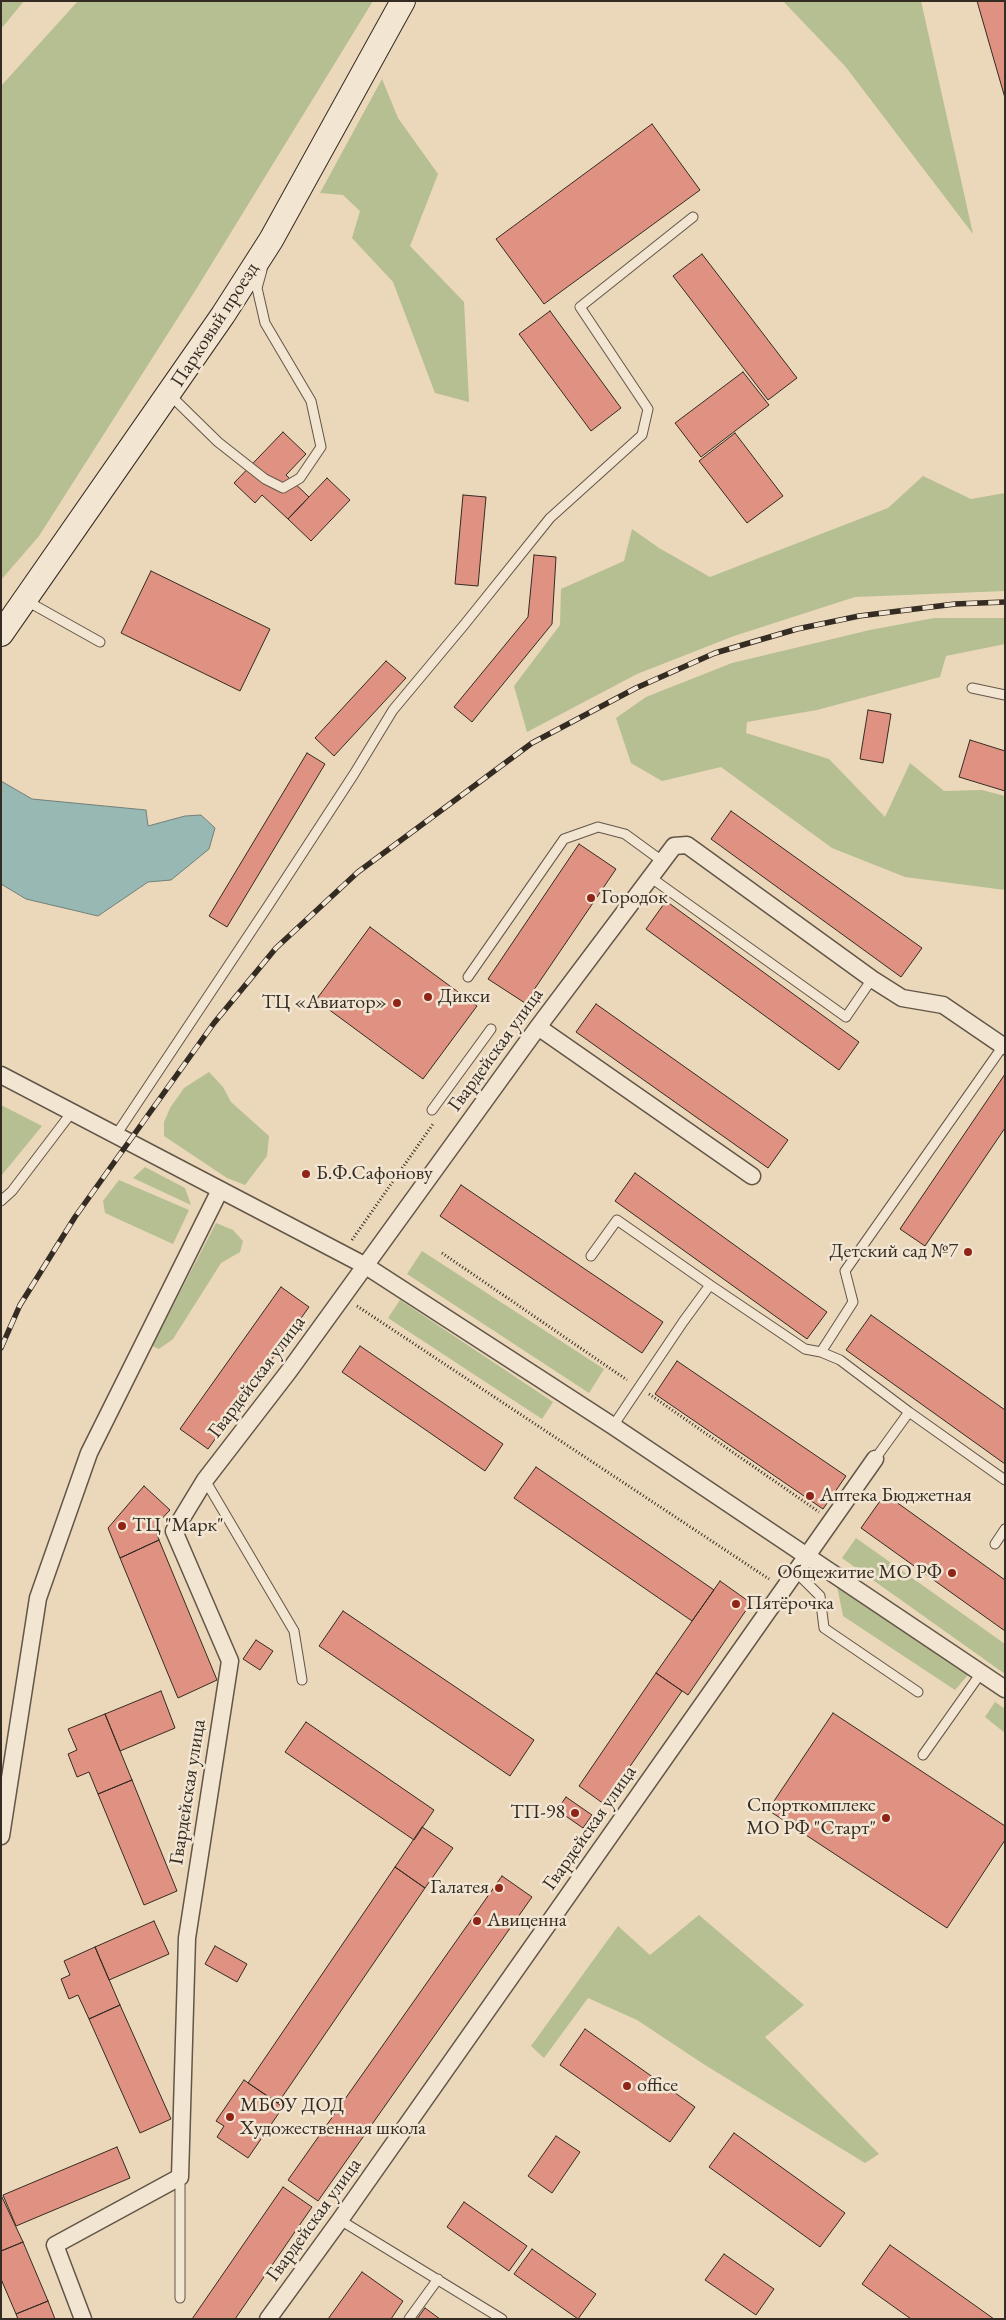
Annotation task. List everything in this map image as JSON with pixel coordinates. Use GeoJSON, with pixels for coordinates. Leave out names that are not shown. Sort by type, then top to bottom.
{"type":"FeatureCollection","features":[{"type":"Feature","properties":{"kind":"main road","name":"Парковый проезд"},"geometry":{"type":"LineString","coordinates":[[1,634],[169,394],[271,240],[403,1]]}},
{"type":"Feature","properties":{"kind":"street","name":"Гвардейская улица"},"geometry":{"type":"LineString","coordinates":[[180,2177],[187,1938],[230,1661],[174,1531],[205,1480],[344,1297],[538,1027],[674,846],[687,845],[872,980],[902,998],[943,1005],[1003,1046]]}},
{"type":"Feature","properties":{"kind":"street"},"geometry":{"type":"LineString","coordinates":[[538,1027],[752,1176]]}},
{"type":"Feature","properties":{"kind":"street"},"geometry":{"type":"LineString","coordinates":[[1,1075],[366,1266],[613,1426],[1005,1689]]}},
{"type":"Feature","properties":{"kind":"street"},"geometry":{"type":"LineString","coordinates":[[1,1836],[38,1598],[89,1453],[220,1190]]}},
{"type":"Feature","properties":{"kind":"street","name":"Гвардейская улица"},"geometry":{"type":"LineString","coordinates":[[268,2319],[340,2220],[875,1459]]}},
{"type":"Feature","properties":{"kind":"street"},"geometry":{"type":"LineString","coordinates":[[83,2319],[55,2245],[180,2177]]}},
{"type":"Feature","properties":{"kind":"lane"},"geometry":{"type":"LineString","coordinates":[[116,1135],[317,832],[393,710],[550,518],[642,435],[648,409],[580,307],[693,216]]}},
{"type":"Feature","properties":{"kind":"lane"},"geometry":{"type":"LineString","coordinates":[[169,394],[218,442],[265,479],[283,488],[300,478],[321,447],[311,401],[264,322],[257,288],[271,240]]}},
{"type":"Feature","properties":{"kind":"lane"},"geometry":{"type":"LineString","coordinates":[[25,600],[100,642]]}},
{"type":"Feature","properties":{"kind":"lane"},"geometry":{"type":"LineString","coordinates":[[972,688],[1005,695]]}},
{"type":"Feature","properties":{"kind":"lane"},"geometry":{"type":"LineString","coordinates":[[468,977],[564,839],[598,827],[624,834],[662,861]]}},
{"type":"Feature","properties":{"kind":"lane"},"geometry":{"type":"LineString","coordinates":[[650,876],[846,1017],[872,980]]}},
{"type":"Feature","properties":{"kind":"lane"},"geometry":{"type":"LineString","coordinates":[[432,1110],[492,1029]]}},
{"type":"Feature","properties":{"kind":"lane"},"geometry":{"type":"LineString","coordinates":[[821,1352],[853,1302],[845,1271],[1003,1046]]}},
{"type":"Feature","properties":{"kind":"lane"},"geometry":{"type":"LineString","coordinates":[[1,1201],[12,1191],[72,1112]]}},
{"type":"Feature","properties":{"kind":"lane"},"geometry":{"type":"LineString","coordinates":[[591,1256],[617,1220],[805,1349],[821,1352],[840,1360],[1005,1480]]}},
{"type":"Feature","properties":{"kind":"lane"},"geometry":{"type":"LineString","coordinates":[[613,1426],[710,1285]]}},
{"type":"Feature","properties":{"kind":"lane"},"geometry":{"type":"LineString","coordinates":[[875,1459],[909,1412]]}},
{"type":"Feature","properties":{"kind":"lane"},"geometry":{"type":"LineString","coordinates":[[205,1480],[294,1631],[302,1680]]}},
{"type":"Feature","properties":{"kind":"lane"},"geometry":{"type":"LineString","coordinates":[[994,1544],[1005,1529]]}},
{"type":"Feature","properties":{"kind":"lane"},"geometry":{"type":"LineString","coordinates":[[795,1571],[820,1596],[824,1628],[918,1692]]}},
{"type":"Feature","properties":{"kind":"lane"},"geometry":{"type":"LineString","coordinates":[[923,1755],[981,1673]]}},
{"type":"Feature","properties":{"kind":"lane"},"geometry":{"type":"LineString","coordinates":[[180,2177],[180,2298]]}},
{"type":"Feature","properties":{"kind":"lane"},"geometry":{"type":"LineString","coordinates":[[340,2220],[438,2279],[491,2316],[502,2319]]}},
{"type":"Feature","properties":{"kind":"lane"},"geometry":{"type":"LineString","coordinates":[[409,2319],[438,2279]]}},
{"type":"Feature","properties":{"kind":"path"},"geometry":{"type":"LineString","coordinates":[[343,1253],[433,1123]]}},
{"type":"Feature","properties":{"kind":"path"},"geometry":{"type":"LineString","coordinates":[[442,1253],[831,1520]]}},
{"type":"Feature","properties":{"kind":"path"},"geometry":{"type":"LineString","coordinates":[[344,1297],[783,1589]]}},
{"type":"Feature","properties":{"kind":"green space"},"geometry":{"type":"Polygon","coordinates":[[[1,1],[24,1],[1,29],[1,1]]]}},
{"type":"Feature","properties":{"kind":"green space"},"geometry":{"type":"Polygon","coordinates":[[[78,1],[373,1],[195,291],[39,536],[1,580],[1,86],[78,1]]]}},
{"type":"Feature","properties":{"kind":"green space"},"geometry":{"type":"Polygon","coordinates":[[[783,1],[921,1],[973,234],[845,66],[783,1]]]}},
{"type":"Feature","properties":{"kind":"green space"},"geometry":{"type":"Polygon","coordinates":[[[382,79],[398,118],[438,174],[410,246],[464,302],[469,402],[435,393],[393,282],[352,238],[360,211],[343,195],[320,193],[382,79]]]}},
{"type":"Feature","properties":{"kind":"green space"},"geometry":{"type":"Polygon","coordinates":[[[923,476],[971,499],[1005,493],[1005,591],[855,597],[734,636],[637,674],[527,732],[514,686],[560,625],[561,589],[624,561],[632,529],[659,548],[710,577],[888,508],[923,476]]]}},
{"type":"Feature","properties":{"kind":"green space"},"geometry":{"type":"Polygon","coordinates":[[[934,618],[1005,618],[1005,644],[946,656],[940,677],[817,710],[747,722],[746,733],[829,759],[885,817],[910,763],[944,791],[982,790],[1005,796],[1005,890],[905,877],[832,848],[721,767],[662,781],[631,763],[616,718],[646,697],[732,663],[870,630],[934,618]]]}},
{"type":"Feature","properties":{"kind":"green space"},"geometry":{"type":"Polygon","coordinates":[[[209,1072],[223,1087],[231,1102],[269,1136],[267,1156],[245,1185],[227,1178],[164,1136],[164,1122],[170,1108],[184,1088],[209,1072]]]}},
{"type":"Feature","properties":{"kind":"green space"},"geometry":{"type":"Polygon","coordinates":[[[1,1105],[42,1126],[1,1176],[1,1105]]]}},
{"type":"Feature","properties":{"kind":"green space"},"geometry":{"type":"Polygon","coordinates":[[[145,1167],[185,1188],[191,1205],[133,1178],[145,1167]]]}},
{"type":"Feature","properties":{"kind":"green space"},"geometry":{"type":"Polygon","coordinates":[[[119,1180],[189,1210],[173,1244],[105,1213],[103,1201],[119,1180]]]}},
{"type":"Feature","properties":{"kind":"green space"},"geometry":{"type":"Polygon","coordinates":[[[216,1223],[233,1230],[243,1241],[240,1252],[221,1263],[173,1339],[159,1349],[152,1346],[216,1223]]]}},
{"type":"Feature","properties":{"kind":"green space"},"geometry":{"type":"Polygon","coordinates":[[[422,1251],[604,1369],[589,1393],[407,1274],[422,1251]]]}},
{"type":"Feature","properties":{"kind":"green space"},"geometry":{"type":"Polygon","coordinates":[[[400,1300],[553,1402],[542,1419],[388,1318],[400,1300]]]}},
{"type":"Feature","properties":{"kind":"green space"},"geometry":{"type":"Polygon","coordinates":[[[856,1538],[1005,1644],[1005,1674],[842,1558],[856,1538]]]}},
{"type":"Feature","properties":{"kind":"green space"},"geometry":{"type":"Polygon","coordinates":[[[837,1586],[968,1675],[955,1690],[843,1616],[837,1586]]]}},
{"type":"Feature","properties":{"kind":"green space"},"geometry":{"type":"Polygon","coordinates":[[[995,1702],[1005,1709],[1005,1733],[985,1717],[995,1702]]]}},
{"type":"Feature","properties":{"kind":"green space"},"geometry":{"type":"Polygon","coordinates":[[[699,1915],[804,2005],[765,2037],[879,2154],[865,2163],[705,2065],[637,2020],[588,1998],[544,2058],[531,2046],[618,1926],[650,1955],[699,1915]]]}},
{"type":"Feature","properties":{"kind":"water"},"geometry":{"type":"Polygon","coordinates":[[[1,781],[32,799],[146,810],[148,826],[185,816],[201,815],[215,828],[209,849],[171,880],[148,882],[98,916],[26,899],[1,884],[1,781]]]}},
{"type":"Feature","properties":{"kind":"building"},"geometry":{"type":"Polygon","coordinates":[[[977,1],[1005,1],[1005,98],[977,1]]]}},
{"type":"Feature","properties":{"kind":"building"},"geometry":{"type":"Polygon","coordinates":[[[652,124],[700,190],[544,304],[496,239],[652,124]]]}},
{"type":"Feature","properties":{"kind":"building"},"geometry":{"type":"Polygon","coordinates":[[[702,254],[797,378],[768,400],[673,276],[702,254]]]}},
{"type":"Feature","properties":{"kind":"building"},"geometry":{"type":"Polygon","coordinates":[[[550,311],[621,408],[591,431],[519,334],[550,311]]]}},
{"type":"Feature","properties":{"kind":"building"},"geometry":{"type":"Polygon","coordinates":[[[743,372],[769,405],[701,457],[675,423],[743,372]]]}},
{"type":"Feature","properties":{"kind":"building"},"geometry":{"type":"Polygon","coordinates":[[[283,432],[306,454],[286,475],[309,497],[288,519],[262,495],[255,503],[234,483],[283,432]]]}},
{"type":"Feature","properties":{"kind":"building"},"geometry":{"type":"Polygon","coordinates":[[[735,433],[783,496],[747,523],[699,461],[735,433]]]}},
{"type":"Feature","properties":{"kind":"building"},"geometry":{"type":"Polygon","coordinates":[[[327,478],[350,500],[311,541],[288,519],[327,478]]]}},
{"type":"Feature","properties":{"kind":"building"},"geometry":{"type":"Polygon","coordinates":[[[463,495],[486,497],[478,586],[455,584],[463,495]]]}},
{"type":"Feature","properties":{"kind":"building"},"geometry":{"type":"Polygon","coordinates":[[[534,555],[556,557],[552,624],[472,722],[454,707],[528,617],[534,555]]]}},
{"type":"Feature","properties":{"kind":"building"},"geometry":{"type":"Polygon","coordinates":[[[151,571],[270,629],[240,691],[121,633],[151,571]]]}},
{"type":"Feature","properties":{"kind":"building"},"geometry":{"type":"Polygon","coordinates":[[[386,661],[406,678],[334,756],[315,738],[386,661]]]}},
{"type":"Feature","properties":{"kind":"building"},"geometry":{"type":"Polygon","coordinates":[[[868,710],[891,714],[883,763],[860,759],[868,710]]]}},
{"type":"Feature","properties":{"kind":"building"},"geometry":{"type":"Polygon","coordinates":[[[970,740],[1005,751],[1005,791],[959,777],[970,740]]]}},
{"type":"Feature","properties":{"kind":"building"},"geometry":{"type":"Polygon","coordinates":[[[307,753],[325,764],[227,927],[209,916],[307,753]]]}},
{"type":"Feature","properties":{"kind":"building"},"geometry":{"type":"Polygon","coordinates":[[[731,811],[922,948],[901,977],[711,839],[731,811]]]}},
{"type":"Feature","properties":{"kind":"building"},"geometry":{"type":"Polygon","coordinates":[[[579,844],[616,869],[525,1003],[488,979],[579,844]]]}},
{"type":"Feature","properties":{"kind":"building"},"geometry":{"type":"Polygon","coordinates":[[[666,901],[859,1042],[839,1070],[646,929],[666,901]]]}},
{"type":"Feature","properties":{"kind":"building","name":"ТЦ «Авиатор»"},"geometry":{"type":"Polygon","coordinates":[[[370,927],[477,1006],[423,1079],[316,1000],[370,927]]]}},
{"type":"Feature","properties":{"kind":"building"},"geometry":{"type":"Polygon","coordinates":[[[596,1004],[788,1140],[768,1168],[576,1032],[596,1004]]]}},
{"type":"Feature","properties":{"kind":"building"},"geometry":{"type":"Polygon","coordinates":[[[1005,1074],[1005,1128],[925,1246],[900,1229],[1005,1074]]]}},
{"type":"Feature","properties":{"kind":"building"},"geometry":{"type":"Polygon","coordinates":[[[635,1173],[827,1312],[807,1339],[615,1201],[635,1173]]]}},
{"type":"Feature","properties":{"kind":"building"},"geometry":{"type":"Polygon","coordinates":[[[461,1185],[663,1322],[642,1353],[440,1216],[461,1185]]]}},
{"type":"Feature","properties":{"kind":"building"},"geometry":{"type":"Polygon","coordinates":[[[281,1287],[309,1307],[208,1449],[180,1429],[281,1287]]]}},
{"type":"Feature","properties":{"kind":"building"},"geometry":{"type":"Polygon","coordinates":[[[871,1315],[1005,1410],[1005,1464],[846,1350],[871,1315]]]}},
{"type":"Feature","properties":{"kind":"building"},"geometry":{"type":"Polygon","coordinates":[[[360,1346],[503,1444],[485,1471],[342,1372],[360,1346]]]}},
{"type":"Feature","properties":{"kind":"building"},"geometry":{"type":"Polygon","coordinates":[[[677,1361],[846,1476],[823,1509],[655,1394],[677,1361]]]}},
{"type":"Feature","properties":{"kind":"building"},"geometry":{"type":"Polygon","coordinates":[[[536,1467],[714,1590],[692,1621],[514,1498],[536,1467]]]}},
{"type":"Feature","properties":{"kind":"building"},"geometry":{"type":"Polygon","coordinates":[[[144,1486],[170,1510],[154,1527],[159,1540],[120,1558],[108,1528],[144,1486]]]}},
{"type":"Feature","properties":{"kind":"building"},"geometry":{"type":"Polygon","coordinates":[[[885,1494],[1005,1580],[1005,1631],[861,1528],[885,1494]]]}},
{"type":"Feature","properties":{"kind":"building"},"geometry":{"type":"Polygon","coordinates":[[[159,1540],[217,1680],[178,1698],[120,1558],[159,1540]]]}},
{"type":"Feature","properties":{"kind":"building"},"geometry":{"type":"Polygon","coordinates":[[[720,1581],[751,1603],[688,1695],[656,1673],[720,1581]]]}},
{"type":"Feature","properties":{"kind":"building"},"geometry":{"type":"Polygon","coordinates":[[[343,1611],[534,1740],[510,1776],[319,1646],[343,1611]]]}},
{"type":"Feature","properties":{"kind":"building"},"geometry":{"type":"Polygon","coordinates":[[[256,1640],[273,1651],[260,1670],[243,1659],[256,1640]]]}},
{"type":"Feature","properties":{"kind":"building"},"geometry":{"type":"Polygon","coordinates":[[[656,1673],[682,1691],[604,1804],[579,1786],[656,1673]]]}},
{"type":"Feature","properties":{"kind":"building"},"geometry":{"type":"Polygon","coordinates":[[[161,1691],[175,1728],[120,1751],[105,1714],[161,1691]]]}},
{"type":"Feature","properties":{"kind":"building","name":"Спорткомплекс МО РФ \"Старт\""},"geometry":{"type":"Polygon","coordinates":[[[833,1713],[1005,1826],[1005,1840],[947,1928],[768,1810],[833,1713]]]}},
{"type":"Feature","properties":{"kind":"building"},"geometry":{"type":"Polygon","coordinates":[[[105,1714],[132,1780],[98,1794],[89,1772],[77,1777],[68,1754],[77,1750],[68,1729],[105,1714]]]}},
{"type":"Feature","properties":{"kind":"building"},"geometry":{"type":"Polygon","coordinates":[[[306,1722],[434,1810],[414,1840],[285,1752],[306,1722]]]}},
{"type":"Feature","properties":{"kind":"building"},"geometry":{"type":"Polygon","coordinates":[[[132,1780],[177,1891],[144,1905],[98,1794],[132,1780]]]}},
{"type":"Feature","properties":{"kind":"building","name":"ТП-98"},"geometry":{"type":"Polygon","coordinates":[[[566,1797],[592,1815],[583,1828],[557,1810],[566,1797]]]}},
{"type":"Feature","properties":{"kind":"building"},"geometry":{"type":"Polygon","coordinates":[[[422,1827],[453,1848],[425,1888],[395,1867],[422,1827]]]}},
{"type":"Feature","properties":{"kind":"building"},"geometry":{"type":"Polygon","coordinates":[[[395,1867],[425,1888],[278,2103],[248,2083],[395,1867]]]}},
{"type":"Feature","properties":{"kind":"building"},"geometry":{"type":"Polygon","coordinates":[[[502,1876],[532,1897],[318,2201],[288,2180],[502,1876]]]}},
{"type":"Feature","properties":{"kind":"building"},"geometry":{"type":"Polygon","coordinates":[[[154,1921],[169,1954],[109,1980],[95,1947],[154,1921]]]}},
{"type":"Feature","properties":{"kind":"building"},"geometry":{"type":"Polygon","coordinates":[[[215,1946],[247,1964],[237,1982],[205,1964],[215,1946]]]}},
{"type":"Feature","properties":{"kind":"building"},"geometry":{"type":"Polygon","coordinates":[[[95,1947],[120,2005],[89,2019],[78,1995],[69,1999],[61,1979],[70,1975],[64,1961],[95,1947]]]}},
{"type":"Feature","properties":{"kind":"building"},"geometry":{"type":"Polygon","coordinates":[[[120,2005],[171,2119],[140,2133],[89,2019],[120,2005]]]}},
{"type":"Feature","properties":{"kind":"building","name":"office"},"geometry":{"type":"Polygon","coordinates":[[[585,2029],[695,2107],[670,2142],[560,2065],[585,2029]]]}},
{"type":"Feature","properties":{"kind":"building"},"geometry":{"type":"Polygon","coordinates":[[[244,2080],[283,2107],[248,2158],[217,2137],[224,2126],[216,2121],[244,2080]]]}},
{"type":"Feature","properties":{"kind":"building"},"geometry":{"type":"Polygon","coordinates":[[[734,2133],[845,2213],[820,2247],[709,2167],[734,2133]]]}},
{"type":"Feature","properties":{"kind":"building"},"geometry":{"type":"Polygon","coordinates":[[[556,2136],[580,2152],[552,2193],[528,2176],[556,2136]]]}},
{"type":"Feature","properties":{"kind":"building"},"geometry":{"type":"Polygon","coordinates":[[[117,2147],[130,2178],[16,2226],[3,2195],[117,2147]]]}},
{"type":"Feature","properties":{"kind":"building"},"geometry":{"type":"Polygon","coordinates":[[[283,2187],[312,2207],[235,2319],[192,2319],[283,2187]]]}},
{"type":"Feature","properties":{"kind":"building"},"geometry":{"type":"Polygon","coordinates":[[[1,2195],[23,2242],[1,2251],[1,2195]]]}},
{"type":"Feature","properties":{"kind":"building"},"geometry":{"type":"Polygon","coordinates":[[[464,2202],[527,2246],[509,2271],[447,2227],[464,2202]]]}},
{"type":"Feature","properties":{"kind":"building"},"geometry":{"type":"Polygon","coordinates":[[[23,2242],[48,2301],[16,2314],[1,2279],[1,2251],[23,2242]]]}},
{"type":"Feature","properties":{"kind":"building"},"geometry":{"type":"Polygon","coordinates":[[[890,2245],[994,2319],[911,2319],[862,2284],[890,2245]]]}},
{"type":"Feature","properties":{"kind":"building"},"geometry":{"type":"Polygon","coordinates":[[[532,2249],[596,2294],[578,2319],[514,2274],[532,2249]]]}},
{"type":"Feature","properties":{"kind":"building"},"geometry":{"type":"Polygon","coordinates":[[[724,2254],[774,2289],[756,2315],[705,2280],[724,2254]]]}},
{"type":"Feature","properties":{"kind":"building"},"geometry":{"type":"Polygon","coordinates":[[[362,2272],[403,2301],[391,2319],[328,2319],[362,2272]]]}},
{"type":"Feature","properties":{"kind":"building"},"geometry":{"type":"Polygon","coordinates":[[[48,2301],[55,2319],[18,2319],[16,2314],[48,2301]]]}},
{"type":"Feature","properties":{"kind":"building"},"geometry":{"type":"Polygon","coordinates":[[[425,2308],[440,2319],[417,2319],[425,2308]]]}},
{"type":"Feature","properties":{"kind":"railway"},"geometry":{"type":"LineString","coordinates":[[1,1348],[20,1305],[75,1217],[214,1023],[276,948],[358,872],[532,743],[636,688],[715,653],[797,629],[859,616],[955,604],[1005,602]]}},
{"type":"Feature","properties":{"kind":"place","name":"Городок"},"geometry":{"type":"Point","coordinates":[591,898]}},
{"type":"Feature","properties":{"kind":"place","name":"Дикси"},"geometry":{"type":"Point","coordinates":[428,997]}},
{"type":"Feature","properties":{"kind":"place","name":"ТЦ «Авиатор»"},"geometry":{"type":"Point","coordinates":[397,1003]}},
{"type":"Feature","properties":{"kind":"place","name":"Б.Ф.Сафонову"},"geometry":{"type":"Point","coordinates":[306,1174]}},
{"type":"Feature","properties":{"kind":"place","name":"Детский сад №7"},"geometry":{"type":"Point","coordinates":[968,1252]}},
{"type":"Feature","properties":{"kind":"place","name":"Аптека Бюджетная"},"geometry":{"type":"Point","coordinates":[810,1496]}},
{"type":"Feature","properties":{"kind":"place","name":"ТЦ \"Марк\""},"geometry":{"type":"Point","coordinates":[122,1526]}},
{"type":"Feature","properties":{"kind":"place","name":"Общежитие МО РФ"},"geometry":{"type":"Point","coordinates":[952,1573]}},
{"type":"Feature","properties":{"kind":"place","name":"Пятёрочка"},"geometry":{"type":"Point","coordinates":[736,1604]}},
{"type":"Feature","properties":{"kind":"place","name":"ТП-98"},"geometry":{"type":"Point","coordinates":[575,1813]}},
{"type":"Feature","properties":{"kind":"place","name":"Спорткомплекс МО РФ \"Старт\""},"geometry":{"type":"Point","coordinates":[886,1818]}},
{"type":"Feature","properties":{"kind":"place","name":"Галатея"},"geometry":{"type":"Point","coordinates":[499,1888]}},
{"type":"Feature","properties":{"kind":"place","name":"Авиценна"},"geometry":{"type":"Point","coordinates":[477,1921]}},
{"type":"Feature","properties":{"kind":"place","name":"office"},"geometry":{"type":"Point","coordinates":[627,2086]}},
{"type":"Feature","properties":{"kind":"place","name":"МБОУ ДОД Художественная школа"},"geometry":{"type":"Point","coordinates":[230,2117]}}]}
